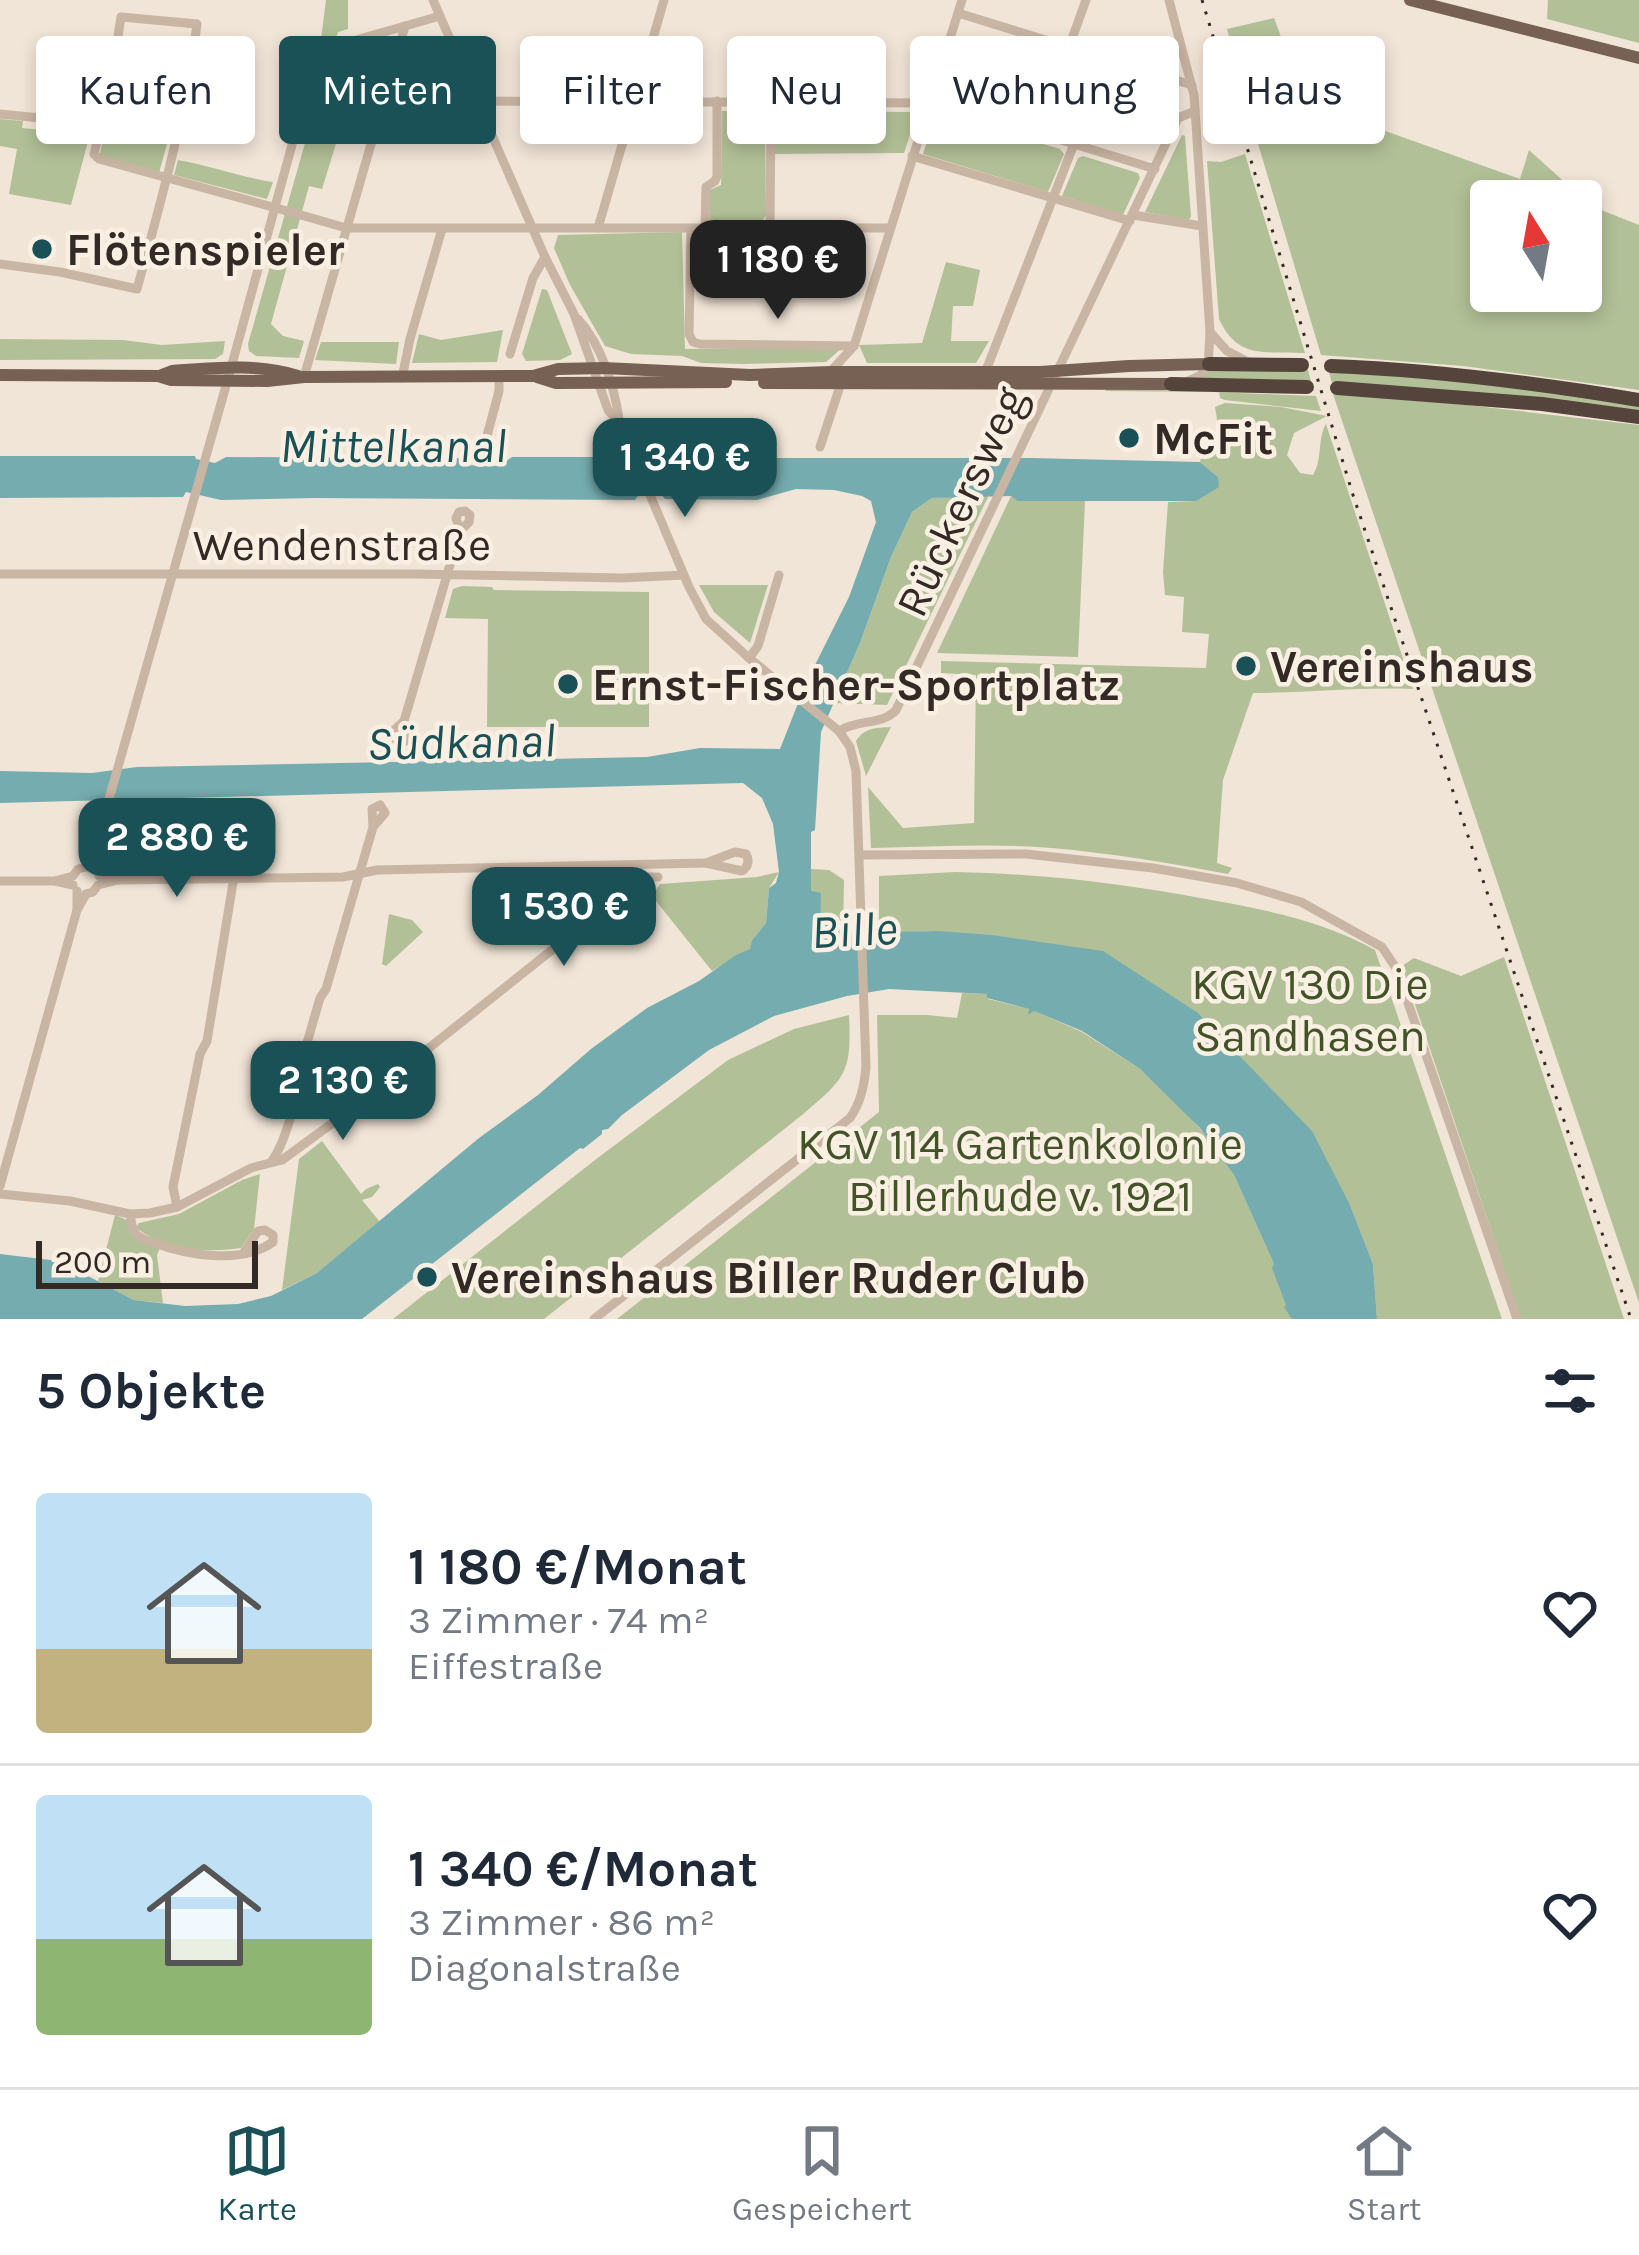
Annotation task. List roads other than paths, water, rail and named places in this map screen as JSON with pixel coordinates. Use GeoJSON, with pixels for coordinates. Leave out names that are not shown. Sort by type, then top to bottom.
{"type":"FeatureCollection","features":[{"type":"Feature","properties":{"kind":"highway"},"geometry":{"type":"LineString","coordinates":[[1209,364],[1302,365]]}},
{"type":"Feature","properties":{"kind":"highway"},"geometry":{"type":"LineString","coordinates":[[1330,366],[1425,371],[1639,400]]}},
{"type":"Feature","properties":{"kind":"highway"},"geometry":{"type":"LineString","coordinates":[[1171,384],[1307,386]]}},
{"type":"Feature","properties":{"kind":"highway"},"geometry":{"type":"LineString","coordinates":[[1337,388],[1542,404],[1639,417]]}},
{"type":"Feature","properties":{"kind":"main road"},"geometry":{"type":"LineString","coordinates":[[1410,0],[1639,58]]}},
{"type":"Feature","properties":{"kind":"main road"},"geometry":{"type":"LineString","coordinates":[[0,375],[172,380],[229,374],[268,381],[533,376],[556,382],[601,375],[750,375],[883,383],[1055,378],[1090,369],[1209,364]]}},
{"type":"Feature","properties":{"kind":"main road"},"geometry":{"type":"LineString","coordinates":[[835,377],[866,372],[985,373],[1171,384]]}},
{"type":"Feature","properties":{"kind":"street"},"geometry":{"type":"LineString","coordinates":[[433,0],[448,36]]}},
{"type":"Feature","properties":{"kind":"street"},"geometry":{"type":"LineString","coordinates":[[653,36],[664,0]]}},
{"type":"Feature","properties":{"kind":"street"},"geometry":{"type":"LineString","coordinates":[[951,36],[962,0]]}},
{"type":"Feature","properties":{"kind":"street"},"geometry":{"type":"LineString","coordinates":[[1073,36],[1086,0]]}},
{"type":"Feature","properties":{"kind":"street"},"geometry":{"type":"LineString","coordinates":[[1169,0],[1192,86],[1210,332],[1209,364],[1199,376],[1171,384]]}},
{"type":"Feature","properties":{"kind":"street"},"geometry":{"type":"LineString","coordinates":[[958,14],[1030,36]]}},
{"type":"Feature","properties":{"kind":"street"},"geometry":{"type":"LineString","coordinates":[[0,881],[55,881],[93,892],[94,852],[107,802],[316,57],[320,50],[440,16]]}},
{"type":"Feature","properties":{"kind":"street"},"geometry":{"type":"LineString","coordinates":[[118,36],[121,17],[197,24],[196,36]]}},
{"type":"Feature","properties":{"kind":"street"},"geometry":{"type":"LineString","coordinates":[[304,377],[405,26]]}},
{"type":"Feature","properties":{"kind":"street"},"geometry":{"type":"LineString","coordinates":[[1179,82],[1192,86]]}},
{"type":"Feature","properties":{"kind":"street"},"geometry":{"type":"LineString","coordinates":[[703,101],[727,101]]}},
{"type":"Feature","properties":{"kind":"street"},"geometry":{"type":"LineString","coordinates":[[705,229],[706,187],[717,176],[717,101]]}},
{"type":"Feature","properties":{"kind":"street","name":"Rückersweg"},"geometry":{"type":"LineString","coordinates":[[839,731],[857,722],[887,718],[896,710],[1178,118],[1195,111]]}},
{"type":"Feature","properties":{"kind":"street"},"geometry":{"type":"LineString","coordinates":[[0,114],[36,118]]}},
{"type":"Feature","properties":{"kind":"street"},"geometry":{"type":"LineString","coordinates":[[96,144],[94,154],[99,159],[346,228],[889,228]]}},
{"type":"Feature","properties":{"kind":"street"},"geometry":{"type":"LineString","coordinates":[[0,264],[137,289],[175,144]]}},
{"type":"Feature","properties":{"kind":"street"},"geometry":{"type":"LineString","coordinates":[[495,144],[545,257],[574,314],[591,335],[608,410],[620,424],[695,602],[706,619],[749,658],[839,731],[850,747],[856,771],[862,1098],[850,1118],[594,1319]]}},
{"type":"Feature","properties":{"kind":"street"},"geometry":{"type":"LineString","coordinates":[[598,228],[622,144]]}},
{"type":"Feature","properties":{"kind":"street"},"geometry":{"type":"LineString","coordinates":[[770,229],[771,144]]}},
{"type":"Feature","properties":{"kind":"street"},"geometry":{"type":"LineString","coordinates":[[820,448],[835,377],[854,346],[916,144]]}},
{"type":"Feature","properties":{"kind":"street"},"geometry":{"type":"LineString","coordinates":[[1071,144],[1155,169]]}},
{"type":"Feature","properties":{"kind":"street"},"geometry":{"type":"LineString","coordinates":[[985,373],[1074,145]]}},
{"type":"Feature","properties":{"kind":"street"},"geometry":{"type":"LineString","coordinates":[[912,156],[1132,218],[1202,226]]}},
{"type":"Feature","properties":{"kind":"street"},"geometry":{"type":"LineString","coordinates":[[403,378],[442,229]]}},
{"type":"Feature","properties":{"kind":"street"},"geometry":{"type":"LineString","coordinates":[[691,230],[689,334],[693,342],[854,346]]}},
{"type":"Feature","properties":{"kind":"street"},"geometry":{"type":"LineString","coordinates":[[510,354],[530,285],[545,257]]}},
{"type":"Feature","properties":{"kind":"street","name":"Rückersweg"},"geometry":{"type":"LineString","coordinates":[[1078,329],[1076,353],[1090,369]]}},
{"type":"Feature","properties":{"kind":"street"},"geometry":{"type":"LineString","coordinates":[[1210,332],[1227,351],[1253,364]]}},
{"type":"Feature","properties":{"kind":"street"},"geometry":{"type":"LineString","coordinates":[[854,346],[866,372],[883,383]]}},
{"type":"Feature","properties":{"kind":"street"},"geometry":{"type":"LineString","coordinates":[[484,447],[500,377]]}},
{"type":"Feature","properties":{"kind":"street"},"geometry":{"type":"LineString","coordinates":[[404,721],[460,531]]}},
{"type":"Feature","properties":{"kind":"street","name":"Wendenstraße"},"geometry":{"type":"LineString","coordinates":[[0,574],[684,575]]}},
{"type":"Feature","properties":{"kind":"street"},"geometry":{"type":"LineString","coordinates":[[749,658],[758,646],[779,575]]}},
{"type":"Feature","properties":{"kind":"street"},"geometry":{"type":"LineString","coordinates":[[268,1164],[283,1144],[320,998],[330,978],[373,827]]}},
{"type":"Feature","properties":{"kind":"street"},"geometry":{"type":"LineString","coordinates":[[860,856],[1004,853],[1153,868],[1284,896],[1382,947],[1396,968],[1516,1319]]}},
{"type":"Feature","properties":{"kind":"street"},"geometry":{"type":"LineString","coordinates":[[643,881],[296,1151],[231,1177],[177,1207],[130,1214],[0,1190],[77,910],[78,869],[107,885],[119,880],[343,877],[377,870],[706,863]]}},
{"type":"Feature","properties":{"kind":"street"},"geometry":{"type":"LineString","coordinates":[[177,1207],[172,1187],[200,1054],[207,1041],[235,877]]}},
{"type":"Feature","properties":{"kind":"street"},"geometry":{"type":"LineString","coordinates":[[577,881],[658,877]]}},
{"type":"Feature","properties":{"kind":"street"},"geometry":{"type":"LineString","coordinates":[[600,878],[612,907]]}},
{"type":"Feature","properties":{"kind":"street"},"geometry":{"type":"LineString","coordinates":[[283,1144],[292,1143],[296,1151]]}},
{"type":"Feature","properties":{"kind":"street"},"geometry":{"type":"LineString","coordinates":[[130,1214],[135,1234],[180,1252],[208,1256],[244,1252]]}},
{"type":"Feature","properties":{"kind":"water"},"geometry":{"type":"Polygon","coordinates":[[[0,456],[195,456],[215,463],[226,457],[458,458],[462,465],[499,466],[512,457],[615,457],[624,465],[650,458],[1200,462],[1218,477],[1219,487],[1196,501],[932,498],[912,512],[821,732],[815,830],[811,832],[811,891],[821,893],[820,923],[839,925],[846,933],[938,931],[1103,951],[1198,1013],[1312,1131],[1350,1205],[1373,1264],[1377,1319],[1292,1319],[1284,1307],[1274,1264],[1234,1175],[1201,1129],[1140,1069],[1082,1031],[1034,1011],[1028,1015],[1029,1009],[987,998],[987,994],[889,989],[774,1016],[709,1050],[362,1319],[0,1319],[0,1254],[59,1261],[134,1300],[185,1306],[238,1304],[271,1296],[317,1273],[591,1049],[647,1008],[750,949],[766,923],[769,888],[779,872],[773,824],[762,798],[743,783],[0,803],[0,771],[92,773],[137,767],[647,757],[700,748],[780,749],[806,683],[849,597],[876,522],[871,501],[834,490],[796,489],[757,500],[665,499],[660,493],[635,500],[221,500],[186,492],[183,497],[0,498],[0,456]]]}},
{"type":"Feature","properties":{"kind":"railway"},"geometry":{"type":"LineString","coordinates":[[1202,0],[1353,495],[1631,1319]]}},
{"type":"Feature","properties":{"kind":"place","name":"Flötenspieler"},"geometry":{"type":"Point","coordinates":[42,249]}},
{"type":"Feature","properties":{"kind":"place","name":"McFit"},"geometry":{"type":"Point","coordinates":[1129,438]}},
{"type":"Feature","properties":{"kind":"place","name":"Vereinshaus"},"geometry":{"type":"Point","coordinates":[1246,666]}},
{"type":"Feature","properties":{"kind":"place","name":"Ernst-Fischer-Sportplatz"},"geometry":{"type":"Point","coordinates":[568,684]}},
{"type":"Feature","properties":{"kind":"place","name":"Vereinshaus Biller Ruder Club"},"geometry":{"type":"Point","coordinates":[427,1277]}},
{"type":"Feature","properties":{"kind":"water label","name":"Mittelkanal"},"geometry":{"type":"Point","coordinates":[393,445]}},
{"type":"Feature","properties":{"kind":"water label","name":"Südkanal"},"geometry":{"type":"Point","coordinates":[461,741]}},
{"type":"Feature","properties":{"kind":"water label","name":"Bille"},"geometry":{"type":"Point","coordinates":[854,929]}},
{"type":"Feature","properties":{"kind":"park label","name":"KGV 130 Die Sandhasen"},"geometry":{"type":"Point","coordinates":[1310,1009]}},
{"type":"Feature","properties":{"kind":"park label","name":"KGV 114 Gartenkolonie Billerhude v. 1921"},"geometry":{"type":"Point","coordinates":[1020,1169]}}]}
